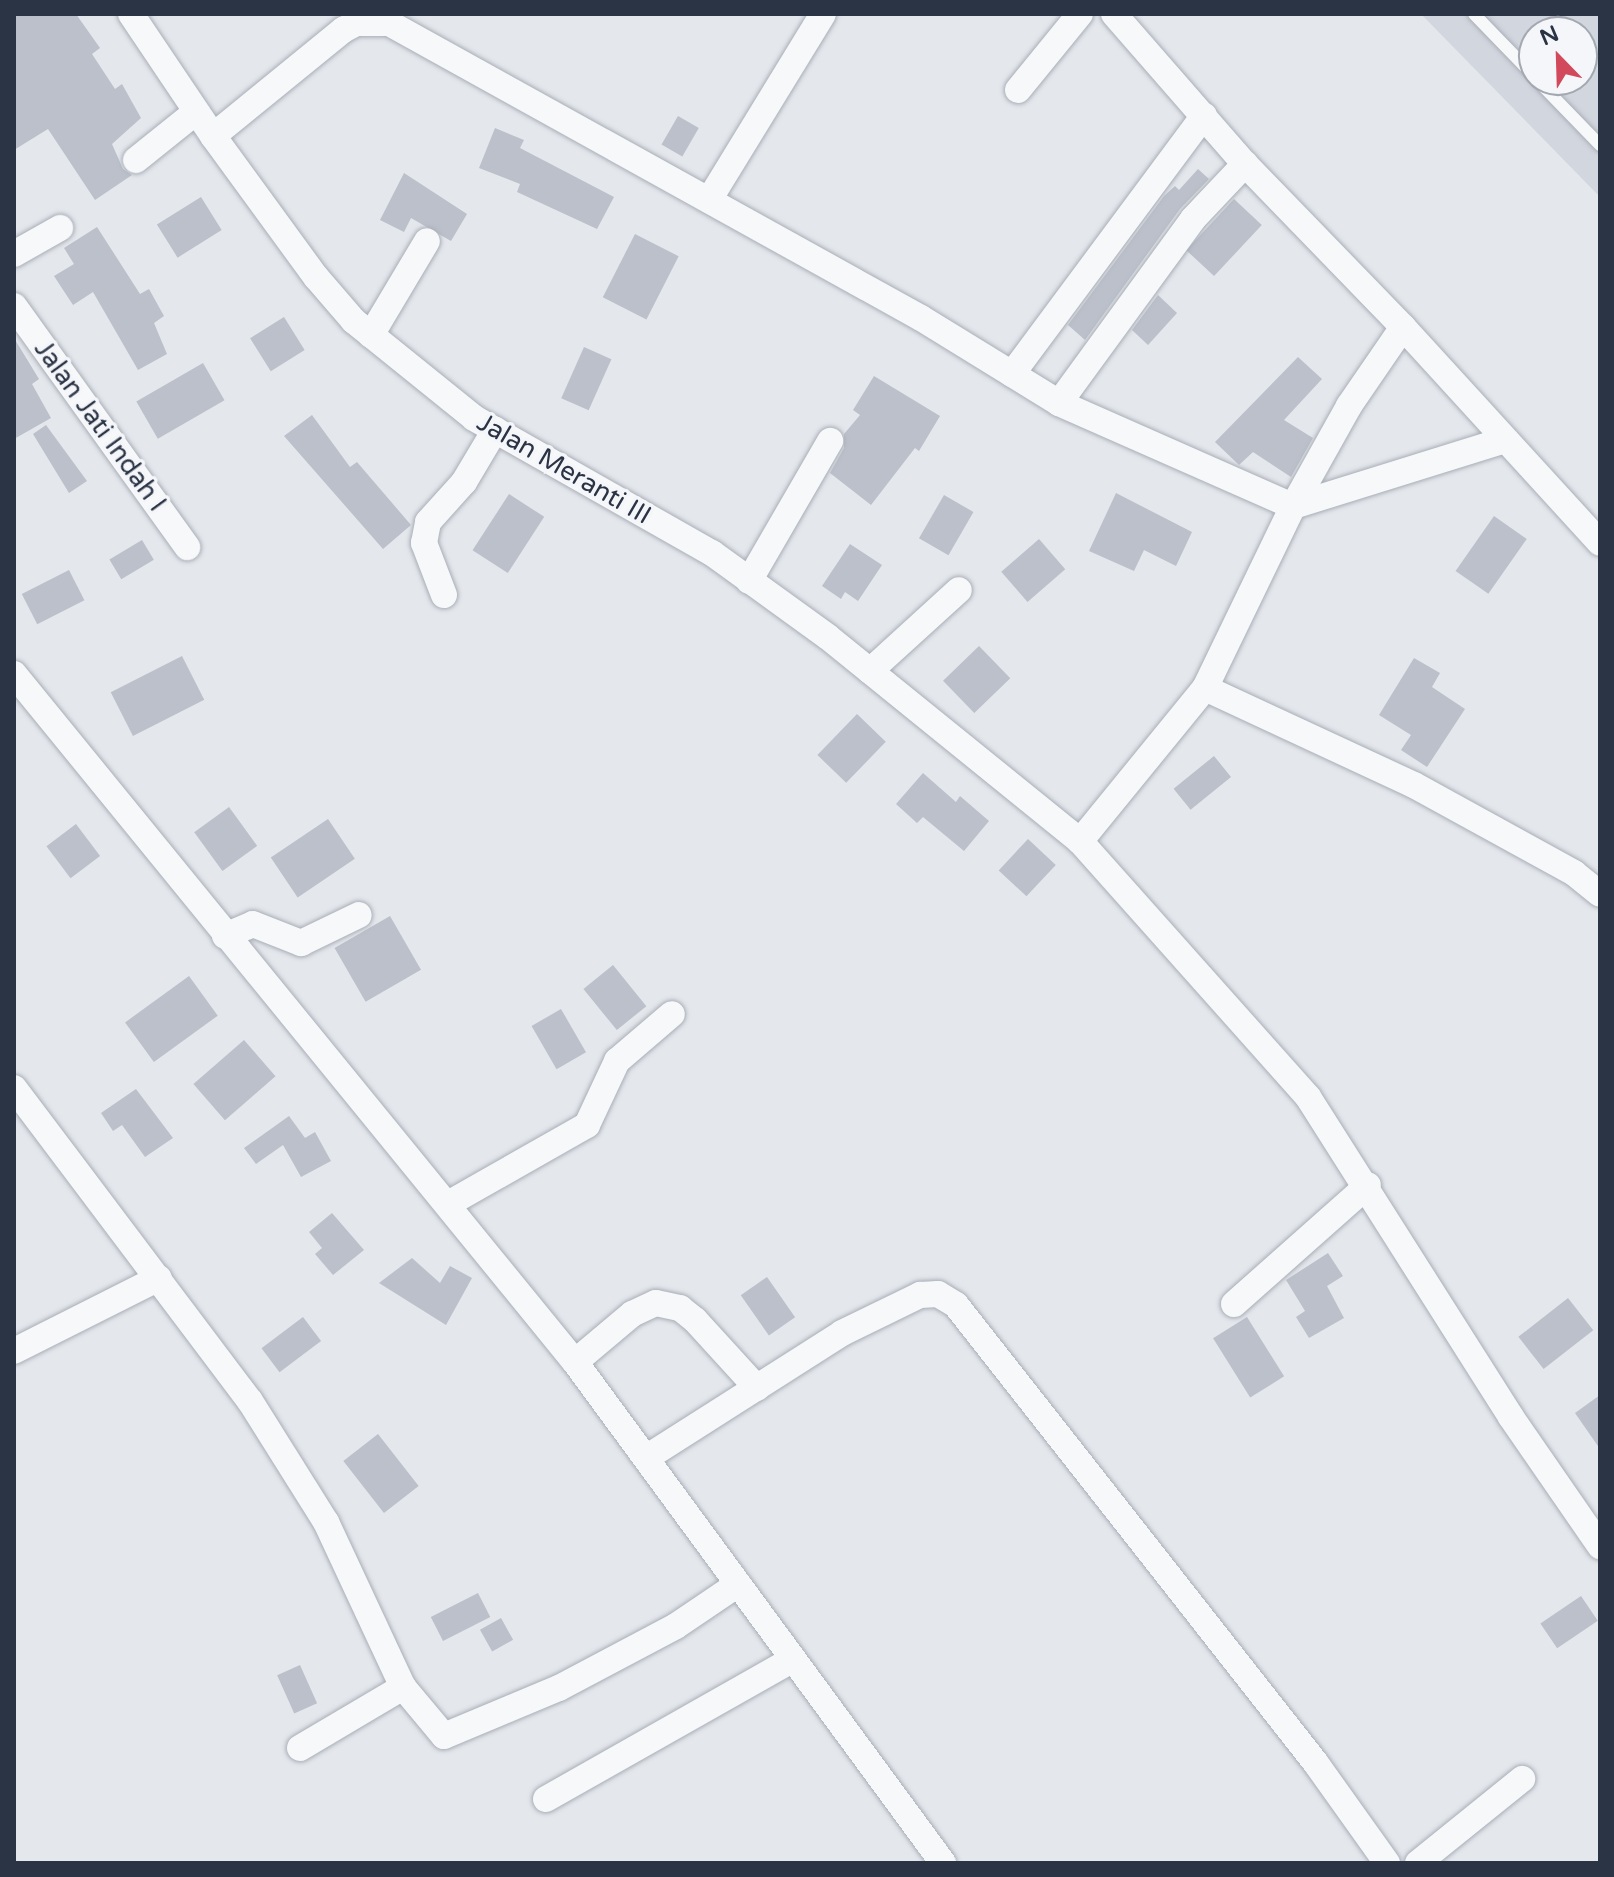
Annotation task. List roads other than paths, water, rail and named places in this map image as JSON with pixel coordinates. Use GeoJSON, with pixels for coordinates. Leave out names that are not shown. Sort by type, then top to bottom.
{"type":"FeatureCollection","features":[{"type":"Feature","properties":{"kind":"street","name":"Jalan Meranti III"},"geometry":{"type":"LineString","coordinates":[[131,14],[196,112],[335,302],[371,335],[495,430],[712,553],[870,671],[1080,841],[1285,1068],[1368,1185],[1511,1417],[1600,1546]]}},
{"type":"Feature","properties":{"kind":"street"},"geometry":{"type":"LineString","coordinates":[[709,200],[823,14]]}},
{"type":"Feature","properties":{"kind":"street"},"geometry":{"type":"LineString","coordinates":[[1018,90],[1080,14]]}},
{"type":"Feature","properties":{"kind":"street"},"geometry":{"type":"LineString","coordinates":[[1114,14],[1245,164],[1403,327],[1600,543]]}},
{"type":"Feature","properties":{"kind":"street"},"geometry":{"type":"LineString","coordinates":[[213,136],[343,30],[356,23],[393,18],[1059,403],[1293,506],[1505,440]]}},
{"type":"Feature","properties":{"kind":"street"},"geometry":{"type":"LineString","coordinates":[[136,160],[196,112]]}},
{"type":"Feature","properties":{"kind":"street"},"geometry":{"type":"LineString","coordinates":[[1012,374],[1204,115]]}},
{"type":"Feature","properties":{"kind":"street"},"geometry":{"type":"LineString","coordinates":[[1059,403],[1193,219],[1245,164]]}},
{"type":"Feature","properties":{"kind":"street"},"geometry":{"type":"LineString","coordinates":[[14,254],[60,228]]}},
{"type":"Feature","properties":{"kind":"street"},"geometry":{"type":"LineString","coordinates":[[371,335],[427,241]]}},
{"type":"Feature","properties":{"kind":"street","name":"Jalan Jati Indah I"},"geometry":{"type":"LineString","coordinates":[[14,306],[187,547]]}},
{"type":"Feature","properties":{"kind":"street"},"geometry":{"type":"LineString","coordinates":[[1080,841],[1205,688],[1293,506],[1349,406],[1403,327]]}},
{"type":"Feature","properties":{"kind":"street"},"geometry":{"type":"LineString","coordinates":[[444,595],[424,543],[428,522],[464,482],[495,430]]}},
{"type":"Feature","properties":{"kind":"street"},"geometry":{"type":"LineString","coordinates":[[749,581],[830,441]]}},
{"type":"Feature","properties":{"kind":"street"},"geometry":{"type":"LineString","coordinates":[[870,671],[959,590]]}},
{"type":"Feature","properties":{"kind":"street"},"geometry":{"type":"LineString","coordinates":[[14,674],[575,1362],[943,1863]]}},
{"type":"Feature","properties":{"kind":"street"},"geometry":{"type":"LineString","coordinates":[[1205,688],[1414,785],[1574,873],[1600,894]]}},
{"type":"Feature","properties":{"kind":"street"},"geometry":{"type":"LineString","coordinates":[[225,936],[253,924],[301,943],[359,915]]}},
{"type":"Feature","properties":{"kind":"street"},"geometry":{"type":"LineString","coordinates":[[448,1204],[587,1125],[612,1068],[672,1014]]}},
{"type":"Feature","properties":{"kind":"street"},"geometry":{"type":"LineString","coordinates":[[14,1088],[40,1129],[159,1278],[250,1401],[326,1522],[403,1687],[419,1710],[451,1737],[627,1652],[738,1584]]}},
{"type":"Feature","properties":{"kind":"street"},"geometry":{"type":"LineString","coordinates":[[14,1123],[40,1129]]}},
{"type":"Feature","properties":{"kind":"street"},"geometry":{"type":"LineString","coordinates":[[1234,1304],[1368,1185]]}},
{"type":"Feature","properties":{"kind":"street"},"geometry":{"type":"LineString","coordinates":[[14,1351],[159,1278]]}},
{"type":"Feature","properties":{"kind":"street"},"geometry":{"type":"LineString","coordinates":[[646,1458],[886,1309],[920,1295],[938,1294],[956,1305],[1315,1762],[1387,1863]]}},
{"type":"Feature","properties":{"kind":"street"},"geometry":{"type":"LineString","coordinates":[[575,1362],[632,1314],[656,1303],[680,1308],[695,1320],[757,1388]]}},
{"type":"Feature","properties":{"kind":"street"},"geometry":{"type":"LineString","coordinates":[[546,1799],[793,1659]]}},
{"type":"Feature","properties":{"kind":"street"},"geometry":{"type":"LineString","coordinates":[[300,1748],[403,1687]]}},
{"type":"Feature","properties":{"kind":"street"},"geometry":{"type":"LineString","coordinates":[[1418,1863],[1522,1779]]}},
{"type":"Feature","properties":{"kind":"lane"},"geometry":{"type":"LineString","coordinates":[[1474,14],[1518,59]]}},
{"type":"Feature","properties":{"kind":"lane"},"geometry":{"type":"LineString","coordinates":[[1553,96],[1600,145]]}}]}
